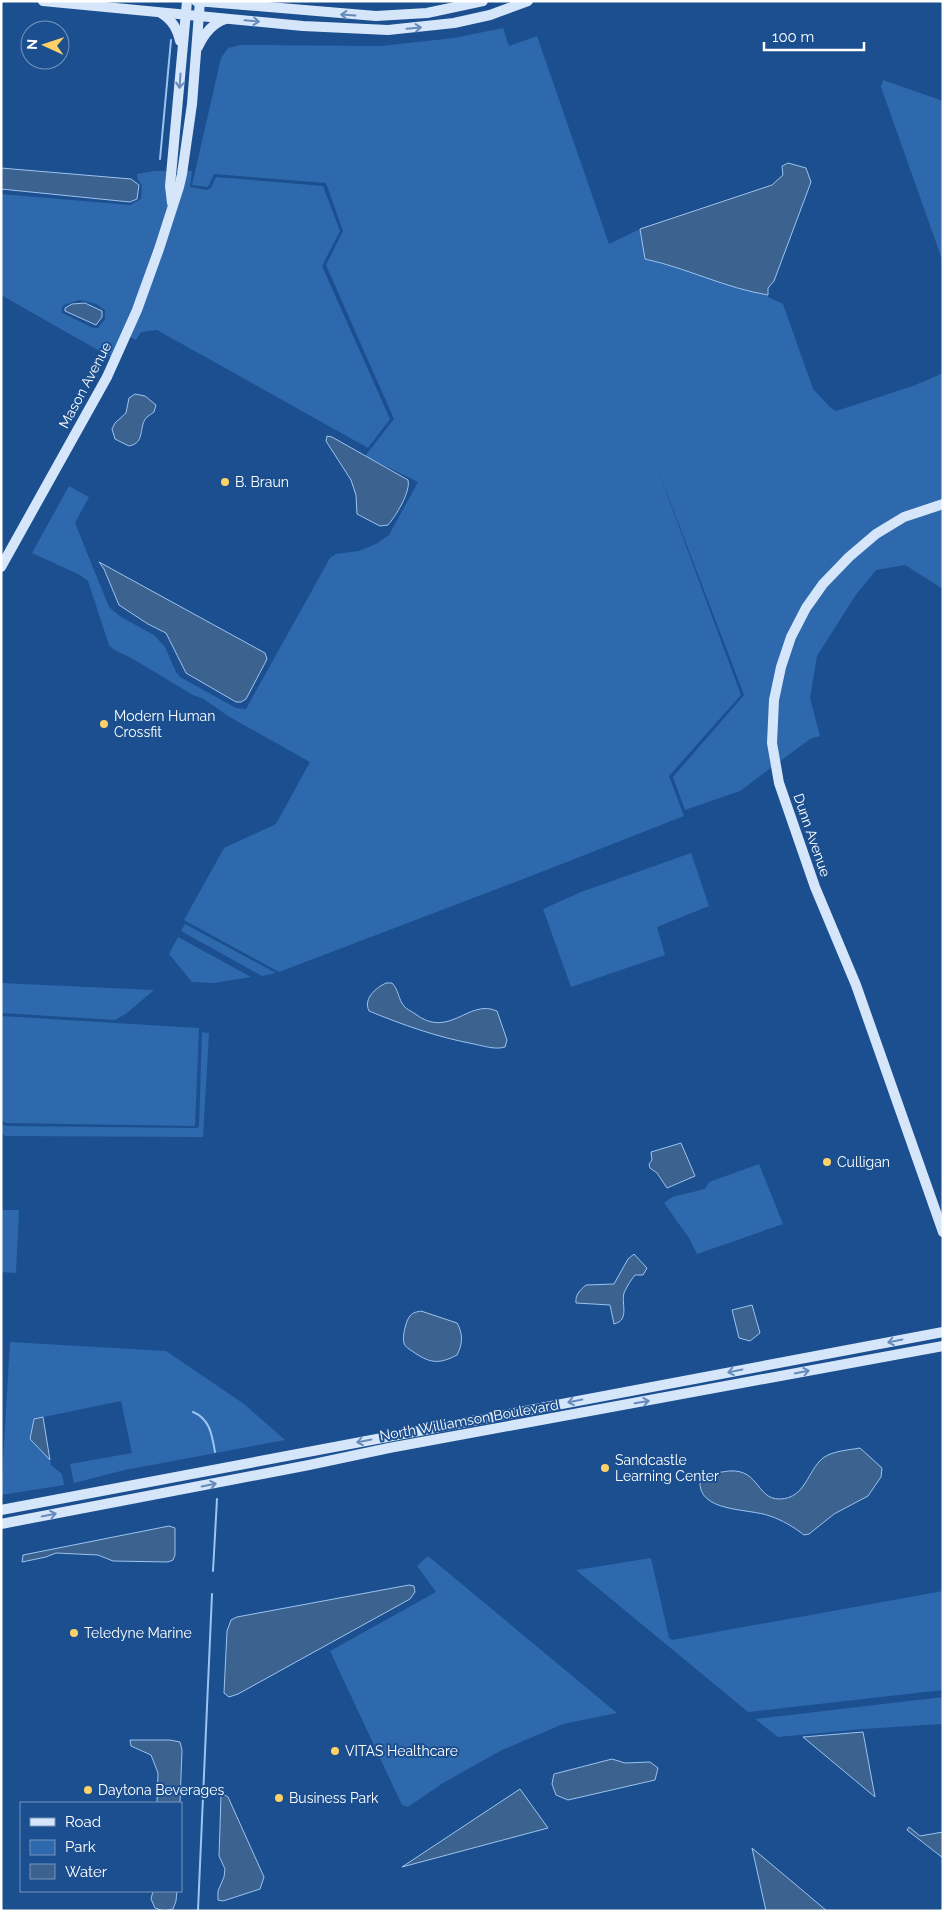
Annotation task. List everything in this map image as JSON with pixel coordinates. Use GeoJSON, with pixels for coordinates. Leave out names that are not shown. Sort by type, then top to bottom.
{"type":"FeatureCollection","features":[{"type":"Feature","properties":{"kind":"street"},"geometry":{"type":"LineString","coordinates":[[43,1],[228,19],[388,30],[454,23],[490,15],[528,1]]}},
{"type":"Feature","properties":{"kind":"street","name":"Mason Avenue"},"geometry":{"type":"LineString","coordinates":[[172,206],[170,186],[187,1]]}},
{"type":"Feature","properties":{"kind":"street"},"geometry":{"type":"LineString","coordinates":[[194,1],[376,16],[426,12],[483,1]]}},
{"type":"Feature","properties":{"kind":"street","name":"Mason Avenue"},"geometry":{"type":"LineString","coordinates":[[1,567],[108,377],[137,310],[182,174],[192,104],[200,2]]}},
{"type":"Feature","properties":{"kind":"street"},"geometry":{"type":"LineString","coordinates":[[160,12],[170,18],[177,28],[182,50]]}},
{"type":"Feature","properties":{"kind":"street"},"geometry":{"type":"LineString","coordinates":[[195,60],[198,46],[204,35],[213,25],[228,19]]}},
{"type":"Feature","properties":{"kind":"street","name":"Dunn Avenue"},"geometry":{"type":"LineString","coordinates":[[943,504],[904,517],[876,534],[849,557],[824,584],[806,608],[791,637],[781,667],[774,700],[772,742],[779,783],[815,887],[856,986],[943,1232]]}},
{"type":"Feature","properties":{"kind":"street","name":"North Williamson Boulevard"},"geometry":{"type":"LineString","coordinates":[[1,1510],[943,1332]]}},
{"type":"Feature","properties":{"kind":"street","name":"North Williamson Boulevard"},"geometry":{"type":"LineString","coordinates":[[1,1524],[389,1448],[943,1346]]}},
{"type":"Feature","properties":{"kind":"green space"},"geometry":{"type":"Polygon","coordinates":[[[503,28],[509,46],[537,36],[609,244],[640,229],[645,259],[676,267],[737,288],[768,295],[768,297],[783,304],[813,389],[836,411],[913,386],[943,373],[943,500],[903,514],[820,582],[777,666],[772,767],[740,791],[685,810],[673,777],[744,695],[657,467],[741,695],[669,776],[684,816],[279,972],[184,920],[224,848],[276,824],[310,762],[228,716],[204,699],[193,695],[113,649],[109,645],[88,581],[80,575],[32,553],[69,486],[89,497],[75,523],[109,607],[121,617],[154,635],[165,647],[180,677],[236,708],[246,709],[330,558],[336,554],[359,551],[376,544],[389,535],[418,482],[365,456],[394,419],[326,265],[343,231],[326,183],[214,174],[208,187],[192,185],[221,58],[228,48],[240,45],[381,46],[454,38],[503,28]]]}},
{"type":"Feature","properties":{"kind":"green space"},"geometry":{"type":"Polygon","coordinates":[[[883,80],[943,101],[943,262],[881,87],[883,80]]]}},
{"type":"Feature","properties":{"kind":"green space"},"geometry":{"type":"Polygon","coordinates":[[[168,171],[168,206],[133,309],[112,358],[1,295],[1,194],[130,205],[141,199],[142,185],[138,180],[137,174],[168,171]],[[80,300],[66,304],[62,307],[62,313],[93,328],[98,328],[105,319],[105,310],[96,304],[80,300]]]}},
{"type":"Feature","properties":{"kind":"green space"},"geometry":{"type":"Polygon","coordinates":[[[186,171],[192,171],[190,187],[207,190],[211,188],[216,177],[323,186],[340,231],[322,266],[390,419],[368,448],[157,330],[141,332],[136,340],[130,337],[186,171]]]}},
{"type":"Feature","properties":{"kind":"green space"},"geometry":{"type":"Polygon","coordinates":[[[943,508],[943,589],[905,565],[876,570],[855,596],[817,656],[810,698],[820,736],[810,739],[779,762],[776,736],[781,684],[797,636],[809,613],[841,571],[855,556],[880,535],[919,516],[943,508]]]}},
{"type":"Feature","properties":{"kind":"green space"},"geometry":{"type":"Polygon","coordinates":[[[691,853],[709,906],[657,927],[665,955],[571,987],[543,909],[581,892],[691,853]]]}},
{"type":"Feature","properties":{"kind":"green space"},"geometry":{"type":"Polygon","coordinates":[[[185,924],[276,973],[262,976],[181,931],[185,924]]]}},
{"type":"Feature","properties":{"kind":"green space"},"geometry":{"type":"Polygon","coordinates":[[[178,937],[251,977],[214,983],[192,982],[169,954],[178,937]]]}},
{"type":"Feature","properties":{"kind":"green space"},"geometry":{"type":"Polygon","coordinates":[[[1,983],[154,990],[127,1013],[115,1020],[1,1013],[1,983]]]}},
{"type":"Feature","properties":{"kind":"green space"},"geometry":{"type":"Polygon","coordinates":[[[1,1016],[199,1028],[195,1126],[6,1123],[1,1120],[1,1016]]]}},
{"type":"Feature","properties":{"kind":"green space"},"geometry":{"type":"Polygon","coordinates":[[[202,1032],[209,1033],[203,1137],[5,1136],[1,1132],[1,1124],[6,1126],[197,1128],[199,1126],[202,1032]]]}},
{"type":"Feature","properties":{"kind":"green space"},"geometry":{"type":"Polygon","coordinates":[[[759,1164],[783,1224],[697,1254],[689,1238],[664,1203],[672,1197],[705,1189],[709,1182],[759,1164]]]}},
{"type":"Feature","properties":{"kind":"green space"},"geometry":{"type":"Polygon","coordinates":[[[1,1210],[19,1210],[16,1273],[1,1272],[1,1210]]]}},
{"type":"Feature","properties":{"kind":"green space"},"geometry":{"type":"Polygon","coordinates":[[[10,1342],[166,1351],[244,1404],[285,1440],[125,1470],[74,1483],[70,1464],[132,1453],[121,1401],[34,1419],[30,1439],[50,1460],[51,1465],[62,1474],[64,1485],[1,1495],[10,1342]]]}},
{"type":"Feature","properties":{"kind":"green space"},"geometry":{"type":"Polygon","coordinates":[[[428,1556],[617,1713],[563,1724],[502,1750],[443,1783],[408,1807],[402,1805],[330,1651],[436,1592],[417,1566],[428,1556]]]}},
{"type":"Feature","properties":{"kind":"green space"},"geometry":{"type":"Polygon","coordinates":[[[651,1558],[669,1638],[672,1640],[943,1591],[943,1690],[748,1712],[576,1570],[651,1558]]]}},
{"type":"Feature","properties":{"kind":"green space"},"geometry":{"type":"Polygon","coordinates":[[[943,1697],[943,1724],[778,1737],[755,1719],[943,1697]]]}},
{"type":"Feature","properties":{"kind":"water"},"geometry":{"type":"Polygon","coordinates":[[[788,163],[806,168],[811,182],[774,281],[768,288],[768,295],[737,288],[676,267],[645,259],[640,229],[772,185],[783,175],[782,166],[788,163]]]}},
{"type":"Feature","properties":{"kind":"water"},"geometry":{"type":"Polygon","coordinates":[[[1,168],[131,179],[139,185],[137,199],[130,202],[1,189],[1,168]]]}},
{"type":"Feature","properties":{"kind":"water"},"geometry":{"type":"Polygon","coordinates":[[[85,303],[102,311],[102,317],[96,325],[65,311],[65,308],[72,304],[85,303]]]}},
{"type":"Feature","properties":{"kind":"water"},"geometry":{"type":"Polygon","coordinates":[[[135,394],[145,396],[156,405],[154,412],[144,421],[140,438],[129,446],[115,439],[112,429],[115,423],[126,413],[129,398],[135,394]]]}},
{"type":"Feature","properties":{"kind":"water"},"geometry":{"type":"Polygon","coordinates":[[[327,436],[332,437],[408,480],[405,497],[388,525],[380,526],[357,514],[356,495],[351,480],[326,441],[327,436]]]}},
{"type":"Feature","properties":{"kind":"water"},"geometry":{"type":"Polygon","coordinates":[[[99,562],[265,653],[267,659],[246,699],[236,702],[186,673],[166,633],[119,605],[104,569],[99,562]]]}},
{"type":"Feature","properties":{"kind":"water"},"geometry":{"type":"Polygon","coordinates":[[[386,983],[392,983],[405,1007],[426,1020],[438,1023],[477,1010],[497,1011],[507,1040],[505,1047],[489,1047],[447,1038],[407,1026],[369,1011],[369,998],[378,988],[386,983]]]}},
{"type":"Feature","properties":{"kind":"water"},"geometry":{"type":"Polygon","coordinates":[[[681,1143],[695,1176],[667,1188],[657,1173],[650,1168],[651,1152],[681,1143]]]}},
{"type":"Feature","properties":{"kind":"water"},"geometry":{"type":"Polygon","coordinates":[[[634,1254],[647,1268],[643,1275],[635,1275],[626,1288],[623,1297],[624,1311],[619,1322],[614,1324],[610,1305],[576,1303],[578,1293],[586,1285],[614,1284],[628,1259],[634,1254]]]}},
{"type":"Feature","properties":{"kind":"water"},"geometry":{"type":"Polygon","coordinates":[[[752,1305],[760,1333],[750,1341],[739,1338],[732,1310],[752,1305]]]}},
{"type":"Feature","properties":{"kind":"water"},"geometry":{"type":"Polygon","coordinates":[[[421,1311],[457,1323],[461,1339],[457,1355],[444,1360],[434,1361],[424,1358],[405,1346],[404,1337],[407,1321],[412,1314],[421,1311]]]}},
{"type":"Feature","properties":{"kind":"water"},"geometry":{"type":"Polygon","coordinates":[[[43,1417],[50,1460],[30,1439],[34,1419],[43,1417]]]}},
{"type":"Feature","properties":{"kind":"water"},"geometry":{"type":"Polygon","coordinates":[[[860,1448],[882,1468],[881,1477],[868,1496],[834,1514],[809,1534],[804,1535],[788,1524],[770,1516],[715,1504],[701,1491],[700,1480],[703,1478],[716,1473],[734,1471],[744,1473],[750,1477],[772,1498],[789,1497],[801,1489],[823,1458],[836,1452],[860,1448]]]}},
{"type":"Feature","properties":{"kind":"water"},"geometry":{"type":"Polygon","coordinates":[[[169,1526],[175,1528],[175,1555],[173,1560],[168,1562],[113,1561],[98,1555],[56,1553],[22,1562],[23,1555],[169,1526]]]}},
{"type":"Feature","properties":{"kind":"water"},"geometry":{"type":"Polygon","coordinates":[[[409,1585],[414,1586],[415,1592],[410,1599],[238,1694],[229,1697],[224,1693],[227,1631],[231,1620],[237,1617],[409,1585]]]}},
{"type":"Feature","properties":{"kind":"water"},"geometry":{"type":"Polygon","coordinates":[[[863,1732],[875,1797],[803,1737],[863,1732]]]}},
{"type":"Feature","properties":{"kind":"water"},"geometry":{"type":"Polygon","coordinates":[[[130,1740],[170,1740],[180,1742],[182,1750],[180,1802],[157,1802],[158,1773],[151,1755],[131,1746],[130,1740]]]}},
{"type":"Feature","properties":{"kind":"water"},"geometry":{"type":"Polygon","coordinates":[[[612,1759],[625,1763],[650,1762],[658,1768],[655,1780],[568,1800],[556,1795],[552,1784],[554,1774],[612,1759]]]}},
{"type":"Feature","properties":{"kind":"water"},"geometry":{"type":"Polygon","coordinates":[[[520,1789],[548,1828],[402,1867],[520,1789]]]}},
{"type":"Feature","properties":{"kind":"water"},"geometry":{"type":"Polygon","coordinates":[[[225,1795],[228,1797],[264,1877],[260,1889],[223,1901],[218,1900],[218,1891],[225,1869],[219,1856],[221,1796],[225,1795]]]}},
{"type":"Feature","properties":{"kind":"water"},"geometry":{"type":"Polygon","coordinates":[[[909,1827],[920,1836],[943,1832],[943,1858],[907,1830],[909,1827]]]}},
{"type":"Feature","properties":{"kind":"water"},"geometry":{"type":"Polygon","coordinates":[[[752,1848],[827,1911],[766,1911],[752,1848]]]}},
{"type":"Feature","properties":{"kind":"water"},"geometry":{"type":"Polygon","coordinates":[[[153,1892],[177,1892],[173,1909],[164,1911],[155,1908],[151,1899],[153,1892]]]}},
{"type":"Feature","properties":{"kind":"waterway"},"geometry":{"type":"LineString","coordinates":[[160,159],[171,40]]}},
{"type":"Feature","properties":{"kind":"waterway"},"geometry":{"type":"LineString","coordinates":[[193,1412],[207,1423],[215,1452]]}},
{"type":"Feature","properties":{"kind":"waterway"},"geometry":{"type":"LineString","coordinates":[[213,1571],[217,1499]]}},
{"type":"Feature","properties":{"kind":"waterway"},"geometry":{"type":"LineString","coordinates":[[198,1910],[212,1594]]}},
{"type":"Feature","properties":{"kind":"place","name":"B. Braun"},"geometry":{"type":"Point","coordinates":[225,482]}},
{"type":"Feature","properties":{"kind":"place","name":"Modern Human Crossfit"},"geometry":{"type":"Point","coordinates":[104,724]}},
{"type":"Feature","properties":{"kind":"place","name":"Culligan"},"geometry":{"type":"Point","coordinates":[827,1162]}},
{"type":"Feature","properties":{"kind":"place","name":"Sandcastle Learning Center"},"geometry":{"type":"Point","coordinates":[605,1468]}},
{"type":"Feature","properties":{"kind":"place","name":"Teledyne Marine"},"geometry":{"type":"Point","coordinates":[74,1633]}},
{"type":"Feature","properties":{"kind":"place","name":"VITAS Healthcare"},"geometry":{"type":"Point","coordinates":[335,1751]}},
{"type":"Feature","properties":{"kind":"place","name":"Daytona Beverages"},"geometry":{"type":"Point","coordinates":[88,1790]}},
{"type":"Feature","properties":{"kind":"place","name":"Business Park"},"geometry":{"type":"Point","coordinates":[279,1798]}}]}
